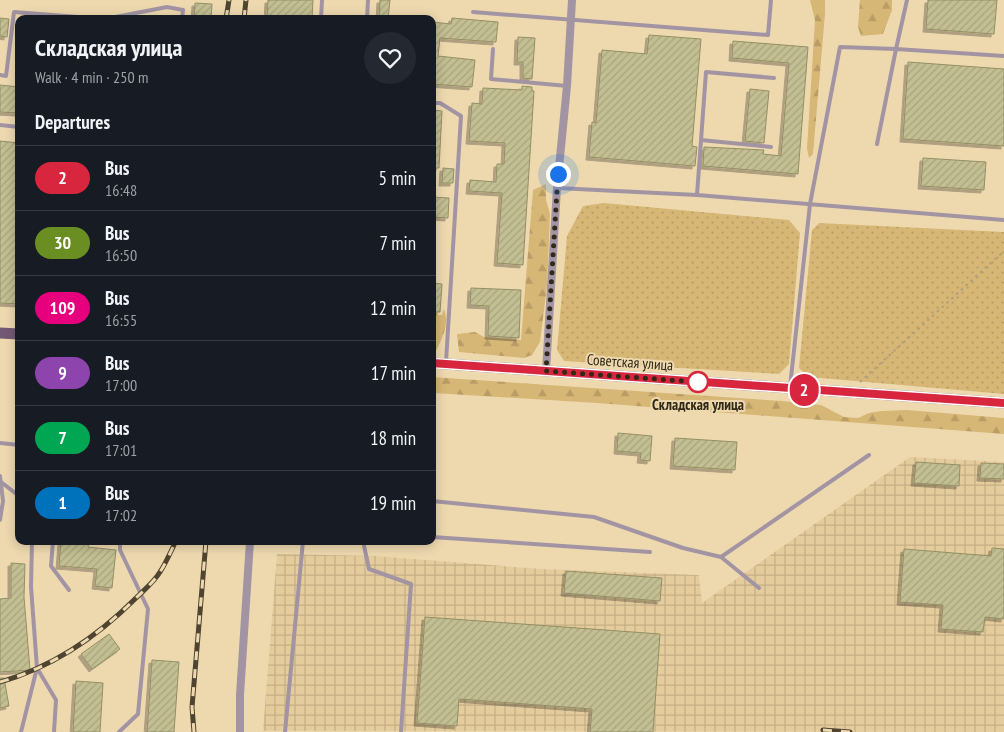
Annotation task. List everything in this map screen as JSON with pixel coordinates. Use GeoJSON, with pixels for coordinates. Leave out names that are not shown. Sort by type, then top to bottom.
{"type":"FeatureCollection","features":[{"type":"Feature","properties":{"kind":"main road"},"geometry":{"type":"LineString","coordinates":[[0,333],[15,334]]}},
{"type":"Feature","properties":{"kind":"main road","name":"Советская улица"},"geometry":{"type":"LineString","coordinates":[[436,363],[1004,403]]}},
{"type":"Feature","properties":{"kind":"street"},"geometry":{"type":"LineString","coordinates":[[546,371],[557,188],[572,0]]}},
{"type":"Feature","properties":{"kind":"street"},"geometry":{"type":"LineString","coordinates":[[240,732],[240,695],[250,545]]}},
{"type":"Feature","properties":{"kind":"lane"},"geometry":{"type":"LineString","coordinates":[[321,15],[322,0]]}},
{"type":"Feature","properties":{"kind":"lane"},"geometry":{"type":"LineString","coordinates":[[367,15],[368,0]]}},
{"type":"Feature","properties":{"kind":"lane"},"geometry":{"type":"LineString","coordinates":[[473,12],[768,35],[772,0]]}},
{"type":"Feature","properties":{"kind":"lane"},"geometry":{"type":"LineString","coordinates":[[877,144],[907,0]]}},
{"type":"Feature","properties":{"kind":"lane"},"geometry":{"type":"LineString","coordinates":[[126,15],[167,7],[182,10],[182,15]]}},
{"type":"Feature","properties":{"kind":"lane"},"geometry":{"type":"LineString","coordinates":[[0,75],[6,76],[14,12],[53,15]]}},
{"type":"Feature","properties":{"kind":"lane"},"geometry":{"type":"LineString","coordinates":[[790,389],[810,204],[840,47],[1004,56]]}},
{"type":"Feature","properties":{"kind":"lane"},"geometry":{"type":"LineString","coordinates":[[493,49],[491,79],[566,86]]}},
{"type":"Feature","properties":{"kind":"lane"},"geometry":{"type":"LineString","coordinates":[[697,195],[706,72],[774,78]]}},
{"type":"Feature","properties":{"kind":"lane"},"geometry":{"type":"LineString","coordinates":[[436,103],[440,103],[461,116],[446,364]]}},
{"type":"Feature","properties":{"kind":"lane"},"geometry":{"type":"LineString","coordinates":[[0,126],[15,127]]}},
{"type":"Feature","properties":{"kind":"lane"},"geometry":{"type":"LineString","coordinates":[[701,140],[771,146]]}},
{"type":"Feature","properties":{"kind":"lane"},"geometry":{"type":"LineString","coordinates":[[557,188],[697,195],[1004,220]]}},
{"type":"Feature","properties":{"kind":"lane"},"geometry":{"type":"LineString","coordinates":[[0,444],[15,445]]}},
{"type":"Feature","properties":{"kind":"lane"},"geometry":{"type":"LineString","coordinates":[[722,557],[869,456]]}},
{"type":"Feature","properties":{"kind":"lane"},"geometry":{"type":"LineString","coordinates":[[0,476],[2,501],[0,520]]}},
{"type":"Feature","properties":{"kind":"lane"},"geometry":{"type":"LineString","coordinates":[[1,482],[15,493]]}},
{"type":"Feature","properties":{"kind":"lane"},"geometry":{"type":"LineString","coordinates":[[436,501],[594,518],[683,548],[722,557],[759,588]]}},
{"type":"Feature","properties":{"kind":"lane"},"geometry":{"type":"LineString","coordinates":[[436,537],[650,552]]}},
{"type":"Feature","properties":{"kind":"lane"},"geometry":{"type":"LineString","coordinates":[[21,732],[37,668],[31,587],[32,545]]}},
{"type":"Feature","properties":{"kind":"lane"},"geometry":{"type":"LineString","coordinates":[[53,545],[51,566],[69,590]]}},
{"type":"Feature","properties":{"kind":"lane"},"geometry":{"type":"LineString","coordinates":[[119,732],[138,714],[148,608],[120,550],[120,545]]}},
{"type":"Feature","properties":{"kind":"lane"},"geometry":{"type":"LineString","coordinates":[[285,732],[303,545]]}},
{"type":"Feature","properties":{"kind":"lane"},"geometry":{"type":"LineString","coordinates":[[364,545],[369,569],[411,584],[401,732]]}},
{"type":"Feature","properties":{"kind":"lane"},"geometry":{"type":"LineString","coordinates":[[37,668],[56,700],[54,732]]}},
{"type":"Feature","properties":{"kind":"path"},"geometry":{"type":"LineString","coordinates":[[858,384],[1004,251]]}},
{"type":"Feature","properties":{"kind":"shaded area"},"geometry":{"type":"Polygon","coordinates":[[[910,457],[1004,462],[1004,732],[263,731],[277,554],[375,556],[541,569],[699,575],[702,603],[910,457]]]}},
{"type":"Feature","properties":{"kind":"green space"},"geometry":{"type":"Polygon","coordinates":[[[810,0],[825,0],[825,14],[813,154],[809,158],[807,148],[815,20],[810,0]]]}},
{"type":"Feature","properties":{"kind":"green space"},"geometry":{"type":"Polygon","coordinates":[[[860,0],[892,0],[892,10],[883,34],[861,36],[858,27],[860,0]]]}},
{"type":"Feature","properties":{"kind":"green space"},"geometry":{"type":"Polygon","coordinates":[[[546,184],[546,200],[550,214],[547,286],[540,342],[532,355],[524,358],[459,352],[457,334],[475,332],[484,337],[521,340],[533,190],[546,184]]]}},
{"type":"Feature","properties":{"kind":"green space"},"geometry":{"type":"Polygon","coordinates":[[[604,203],[789,220],[800,233],[789,364],[779,374],[564,361],[557,350],[567,236],[583,206],[604,203]]]}},
{"type":"Feature","properties":{"kind":"green space"},"geometry":{"type":"Polygon","coordinates":[[[819,223],[1004,232],[1004,394],[809,377],[799,368],[812,230],[819,223]]]}},
{"type":"Feature","properties":{"kind":"green space"},"geometry":{"type":"Polygon","coordinates":[[[444,309],[446,326],[436,351],[436,315],[442,315],[444,309]]]}},
{"type":"Feature","properties":{"kind":"green space"},"geometry":{"type":"Polygon","coordinates":[[[436,377],[782,401],[821,405],[844,417],[858,418],[869,413],[881,411],[907,410],[1004,418],[1004,434],[597,403],[436,393],[436,377]]]}},
{"type":"Feature","properties":{"kind":"building"},"geometry":{"type":"Polygon","coordinates":[[[268,0],[313,0],[312,15],[267,15],[268,0]]]}},
{"type":"Feature","properties":{"kind":"building"},"geometry":{"type":"Polygon","coordinates":[[[380,0],[390,0],[388,15],[379,15],[380,0]]]}},
{"type":"Feature","properties":{"kind":"building"},"geometry":{"type":"Polygon","coordinates":[[[928,0],[997,0],[994,34],[926,29],[928,0]]]}},
{"type":"Feature","properties":{"kind":"building"},"geometry":{"type":"Polygon","coordinates":[[[195,3],[212,4],[211,15],[194,15],[195,3]]]}},
{"type":"Feature","properties":{"kind":"building"},"geometry":{"type":"Polygon","coordinates":[[[0,18],[9,19],[7,37],[0,36],[0,18]]]}},
{"type":"Feature","properties":{"kind":"building"},"geometry":{"type":"Polygon","coordinates":[[[452,18],[498,22],[496,42],[440,38],[438,56],[475,60],[472,87],[436,84],[436,22],[451,24],[452,18]]]}},
{"type":"Feature","properties":{"kind":"building"},"geometry":{"type":"Polygon","coordinates":[[[649,35],[701,39],[692,146],[697,147],[695,166],[589,157],[592,122],[596,123],[602,50],[647,54],[649,35]]]}},
{"type":"Feature","properties":{"kind":"building"},"geometry":{"type":"Polygon","coordinates":[[[518,37],[535,38],[532,79],[523,78],[523,62],[517,62],[518,37]]]}},
{"type":"Feature","properties":{"kind":"building"},"geometry":{"type":"Polygon","coordinates":[[[733,41],[808,47],[798,174],[703,166],[704,147],[764,150],[763,154],[781,156],[789,63],[732,58],[733,41]]]}},
{"type":"Feature","properties":{"kind":"building"},"geometry":{"type":"Polygon","coordinates":[[[908,62],[1004,69],[1004,146],[903,139],[908,62]]]}},
{"type":"Feature","properties":{"kind":"building"},"geometry":{"type":"Polygon","coordinates":[[[0,85],[15,87],[15,113],[0,112],[0,85]]]}},
{"type":"Feature","properties":{"kind":"building"},"geometry":{"type":"Polygon","coordinates":[[[522,86],[532,87],[532,91],[534,91],[523,265],[497,263],[502,193],[469,191],[470,180],[496,182],[497,164],[504,164],[505,143],[469,141],[472,103],[482,104],[483,88],[522,90],[522,86]]]}},
{"type":"Feature","properties":{"kind":"building"},"geometry":{"type":"Polygon","coordinates":[[[750,89],[769,91],[764,143],[745,141],[750,89]]]}},
{"type":"Feature","properties":{"kind":"building"},"geometry":{"type":"Polygon","coordinates":[[[436,110],[442,111],[439,168],[436,168],[436,110]]]}},
{"type":"Feature","properties":{"kind":"building"},"geometry":{"type":"Polygon","coordinates":[[[0,141],[15,143],[15,304],[0,303],[0,141]]]}},
{"type":"Feature","properties":{"kind":"building"},"geometry":{"type":"Polygon","coordinates":[[[923,158],[986,162],[984,190],[921,186],[923,158]]]}},
{"type":"Feature","properties":{"kind":"building"},"geometry":{"type":"Polygon","coordinates":[[[443,168],[454,169],[453,183],[442,183],[443,168]]]}},
{"type":"Feature","properties":{"kind":"building"},"geometry":{"type":"Polygon","coordinates":[[[436,197],[449,198],[448,218],[436,217],[436,197]]]}},
{"type":"Feature","properties":{"kind":"building"},"geometry":{"type":"Polygon","coordinates":[[[436,283],[442,284],[440,312],[436,312],[436,283]]]}},
{"type":"Feature","properties":{"kind":"building"},"geometry":{"type":"Polygon","coordinates":[[[471,288],[521,290],[519,338],[488,336],[489,306],[470,305],[471,288]]]}},
{"type":"Feature","properties":{"kind":"building"},"geometry":{"type":"Polygon","coordinates":[[[618,433],[652,436],[650,461],[640,460],[641,453],[617,451],[618,433]]]}},
{"type":"Feature","properties":{"kind":"building"},"geometry":{"type":"Polygon","coordinates":[[[675,438],[737,442],[735,470],[673,466],[675,438]]]}},
{"type":"Feature","properties":{"kind":"building"},"geometry":{"type":"Polygon","coordinates":[[[916,462],[960,465],[959,486],[914,483],[916,462]]]}},
{"type":"Feature","properties":{"kind":"building"},"geometry":{"type":"Polygon","coordinates":[[[981,463],[1004,464],[1004,479],[980,478],[981,463]]]}},
{"type":"Feature","properties":{"kind":"building"},"geometry":{"type":"Polygon","coordinates":[[[61,545],[88,545],[88,547],[116,550],[112,588],[95,586],[97,569],[59,566],[61,545]]]}},
{"type":"Feature","properties":{"kind":"building"},"geometry":{"type":"Polygon","coordinates":[[[992,548],[1004,549],[1004,619],[985,617],[983,632],[941,629],[943,605],[900,602],[904,549],[991,556],[992,548]]]}},
{"type":"Feature","properties":{"kind":"building"},"geometry":{"type":"Polygon","coordinates":[[[11,563],[25,564],[24,597],[30,670],[0,672],[0,599],[11,598],[11,563]]]}},
{"type":"Feature","properties":{"kind":"building"},"geometry":{"type":"Polygon","coordinates":[[[566,571],[662,578],[660,601],[564,593],[566,571]]]}},
{"type":"Feature","properties":{"kind":"building"},"geometry":{"type":"Polygon","coordinates":[[[425,617],[660,634],[653,732],[590,732],[592,709],[459,699],[457,726],[417,723],[425,617]]]}},
{"type":"Feature","properties":{"kind":"building"},"geometry":{"type":"Polygon","coordinates":[[[109,634],[120,649],[92,669],[81,654],[109,634]]]}},
{"type":"Feature","properties":{"kind":"building"},"geometry":{"type":"Polygon","coordinates":[[[152,660],[179,662],[174,732],[147,732],[152,660]]]}},
{"type":"Feature","properties":{"kind":"building"},"geometry":{"type":"Polygon","coordinates":[[[0,678],[4,678],[9,706],[0,708],[0,678]]]}},
{"type":"Feature","properties":{"kind":"building"},"geometry":{"type":"Polygon","coordinates":[[[76,681],[103,683],[100,732],[73,732],[76,681]]]}},
{"type":"Feature","properties":{"kind":"railway"},"geometry":{"type":"LineString","coordinates":[[227,15],[229,0]]}},
{"type":"Feature","properties":{"kind":"railway"},"geometry":{"type":"LineString","coordinates":[[244,15],[246,0]]}},
{"type":"Feature","properties":{"kind":"railway"},"geometry":{"type":"LineString","coordinates":[[0,682],[20,676],[56,659],[74,649],[106,625],[155,579],[174,545]]}},
{"type":"Feature","properties":{"kind":"railway"},"geometry":{"type":"LineString","coordinates":[[194,732],[192,707],[206,545]]}},
{"type":"Feature","properties":{"kind":"railway"},"geometry":{"type":"LineString","coordinates":[[823,730],[850,732]]}},
{"type":"Feature","properties":{"kind":"bus line","name":"2"},"geometry":{"type":"LineString","coordinates":[[436,363],[1004,403]]}},
{"type":"Feature","properties":{"kind":"place","name":"Складская улица"},"geometry":{"type":"Point","coordinates":[698,382]}},
{"type":"Feature","properties":{"kind":"route"},"geometry":{"type":"LineString","coordinates":[[558,174],[546,371],[698,382]]}}]}
